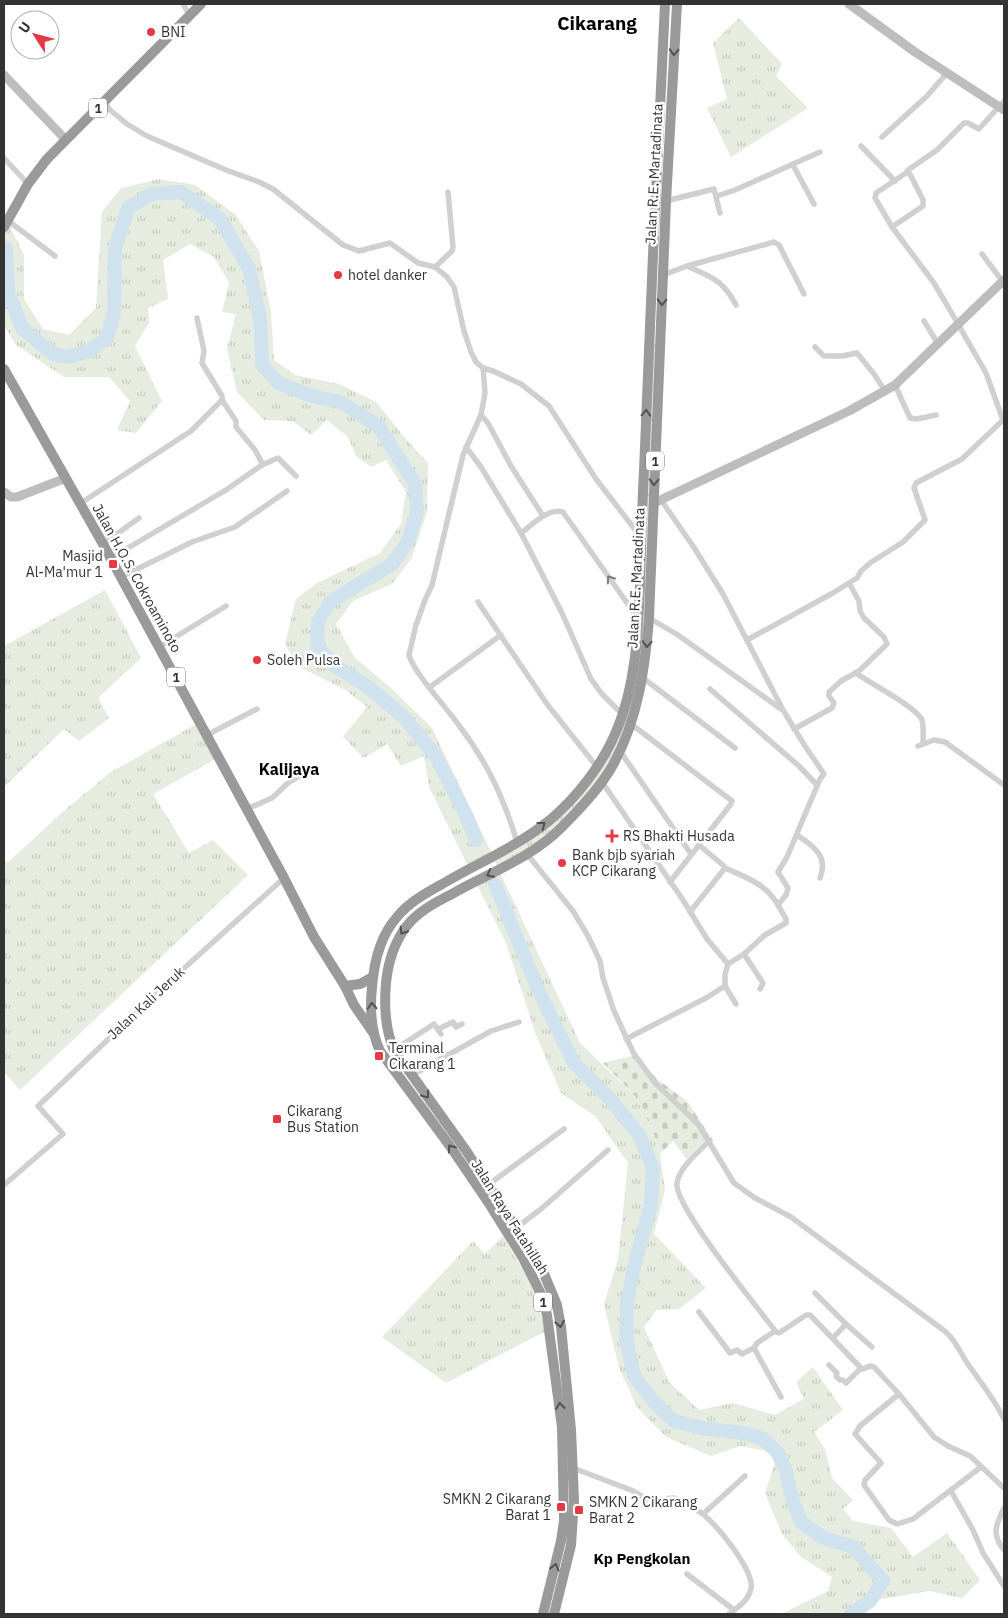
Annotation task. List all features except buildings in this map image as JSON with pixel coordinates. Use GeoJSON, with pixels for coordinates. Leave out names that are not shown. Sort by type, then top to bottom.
{"type":"FeatureCollection","features":[{"type":"Feature","properties":{"kind":"highway","name":"1"},"geometry":{"type":"LineString","coordinates":[[5,222],[28,184],[41,167],[201,4]]}},
{"type":"Feature","properties":{"kind":"highway","name":"Jalan R.E. Martadinata"},"geometry":{"type":"LineString","coordinates":[[390,1039],[385,997],[388,971],[394,949],[406,926],[440,900],[528,854],[560,829],[602,782],[620,751],[631,724],[643,678],[644,618],[641,538],[665,4]]}},
{"type":"Feature","properties":{"kind":"highway","name":"Jalan R.E. Martadinata"},"geometry":{"type":"LineString","coordinates":[[374,1035],[371,995],[373,977],[378,952],[392,923],[404,909],[433,889],[501,852],[552,818],[572,798],[597,767],[609,747],[622,714],[644,618],[657,501],[663,275],[677,4]]}},
{"type":"Feature","properties":{"kind":"highway","name":"Jalan H.O.S. Cokroaminoto"},"geometry":{"type":"LineString","coordinates":[[4,369],[81,503],[247,809],[314,937],[374,1035]]}},
{"type":"Feature","properties":{"kind":"highway"},"geometry":{"type":"LineString","coordinates":[[452,878],[453,885],[459,890]]}},
{"type":"Feature","properties":{"kind":"highway"},"geometry":{"type":"LineString","coordinates":[[433,889],[438,893],[440,900]]}},
{"type":"Feature","properties":{"kind":"highway"},"geometry":{"type":"LineString","coordinates":[[345,986],[360,984],[373,977]]}},
{"type":"Feature","properties":{"kind":"highway","name":"Jalan Raya Fatahillah"},"geometry":{"type":"LineString","coordinates":[[374,1035],[384,1057],[450,1146],[490,1205],[523,1258],[542,1296],[547,1315],[562,1427],[564,1513],[561,1541],[542,1614]]}},
{"type":"Feature","properties":{"kind":"highway","name":"Jalan Raya Fatahillah"},"geometry":{"type":"LineString","coordinates":[[390,1039],[394,1050],[451,1129],[516,1228],[544,1274],[557,1305],[562,1337],[573,1468],[574,1523],[571,1546],[554,1614]]}},
{"type":"Feature","properties":{"kind":"main road"},"geometry":{"type":"LineString","coordinates":[[849,4],[947,73],[1002,106]]}},
{"type":"Feature","properties":{"kind":"main road"},"geometry":{"type":"LineString","coordinates":[[4,75],[66,140]]}},
{"type":"Feature","properties":{"kind":"main road"},"geometry":{"type":"LineString","coordinates":[[657,501],[849,411],[895,386],[1004,281]]}},
{"type":"Feature","properties":{"kind":"main road"},"geometry":{"type":"LineString","coordinates":[[4,492],[11,497],[17,497],[66,478]]}},
{"type":"Feature","properties":{"kind":"street"},"geometry":{"type":"LineString","coordinates":[[183,4],[190,16]]}},
{"type":"Feature","properties":{"kind":"street"},"geometry":{"type":"LineString","coordinates":[[882,137],[927,96],[947,73]]}},
{"type":"Feature","properties":{"kind":"street"},"geometry":{"type":"LineString","coordinates":[[104,102],[110,110],[127,124],[147,136],[272,189],[344,245],[359,251],[390,243],[418,263],[435,267],[454,287],[471,352],[476,362],[483,368],[521,384],[550,406],[596,479],[641,538]]}},
{"type":"Feature","properties":{"kind":"street"},"geometry":{"type":"LineString","coordinates":[[747,640],[857,578],[860,572],[870,563],[903,542],[925,518],[914,488],[916,483],[962,458],[1003,420],[986,373],[958,324],[934,283],[892,226],[875,198],[876,193],[937,150],[964,123],[968,123],[978,130],[1002,106]]}},
{"type":"Feature","properties":{"kind":"street"},"geometry":{"type":"LineString","coordinates":[[862,146],[895,180]]}},
{"type":"Feature","properties":{"kind":"street"},"geometry":{"type":"LineString","coordinates":[[717,196],[735,190],[820,152]]}},
{"type":"Feature","properties":{"kind":"street"},"geometry":{"type":"LineString","coordinates":[[4,158],[28,184]]}},
{"type":"Feature","properties":{"kind":"street"},"geometry":{"type":"LineString","coordinates":[[793,165],[814,204]]}},
{"type":"Feature","properties":{"kind":"street"},"geometry":{"type":"LineString","coordinates":[[892,226],[923,206],[923,200],[910,174],[906,173]]}},
{"type":"Feature","properties":{"kind":"street"},"geometry":{"type":"LineString","coordinates":[[666,201],[712,188],[717,196],[720,213]]}},
{"type":"Feature","properties":{"kind":"street"},"geometry":{"type":"LineString","coordinates":[[435,267],[452,251],[453,247],[448,192]]}},
{"type":"Feature","properties":{"kind":"street"},"geometry":{"type":"LineString","coordinates":[[5,222],[56,256]]}},
{"type":"Feature","properties":{"kind":"street"},"geometry":{"type":"LineString","coordinates":[[663,275],[687,266],[776,243],[804,294]]}},
{"type":"Feature","properties":{"kind":"street"},"geometry":{"type":"LineString","coordinates":[[982,254],[1004,281]]}},
{"type":"Feature","properties":{"kind":"street"},"geometry":{"type":"LineString","coordinates":[[687,266],[718,281],[728,290],[736,305]]}},
{"type":"Feature","properties":{"kind":"street"},"geometry":{"type":"LineString","coordinates":[[197,318],[204,351],[202,363],[222,396],[222,400],[236,420],[236,427],[255,450],[262,465]]}},
{"type":"Feature","properties":{"kind":"street"},"geometry":{"type":"LineString","coordinates":[[924,321],[938,344]]}},
{"type":"Feature","properties":{"kind":"street"},"geometry":{"type":"LineString","coordinates":[[815,347],[824,356],[842,356],[857,353],[885,391]]}},
{"type":"Feature","properties":{"kind":"street"},"geometry":{"type":"LineString","coordinates":[[483,368],[484,393],[481,416],[466,446],[432,586],[421,608],[410,652],[410,660],[459,724],[489,769],[503,799],[517,842]]}},
{"type":"Feature","properties":{"kind":"street"},"geometry":{"type":"LineString","coordinates":[[895,386],[910,418],[917,419],[936,415]]}},
{"type":"Feature","properties":{"kind":"street"},"geometry":{"type":"LineString","coordinates":[[81,503],[184,437],[222,400]]}},
{"type":"Feature","properties":{"kind":"street"},"geometry":{"type":"LineString","coordinates":[[481,416],[488,423],[511,466],[543,516]]}},
{"type":"Feature","properties":{"kind":"street"},"geometry":{"type":"LineString","coordinates":[[466,446],[482,467],[522,533],[562,612],[591,679],[602,694],[622,714]]}},
{"type":"Feature","properties":{"kind":"street"},"geometry":{"type":"LineString","coordinates":[[111,558],[226,490],[262,465],[278,458],[296,476]]}},
{"type":"Feature","properties":{"kind":"street"},"geometry":{"type":"LineString","coordinates":[[121,577],[192,542],[235,527],[287,491]]}},
{"type":"Feature","properties":{"kind":"street"},"geometry":{"type":"LineString","coordinates":[[657,501],[694,546],[723,594],[783,710],[824,774],[817,785],[787,857],[778,871],[788,890],[778,905]]}},
{"type":"Feature","properties":{"kind":"street"},"geometry":{"type":"LineString","coordinates":[[522,533],[543,516],[557,511],[563,512],[644,618],[678,636],[783,710]]}},
{"type":"Feature","properties":{"kind":"street"},"geometry":{"type":"LineString","coordinates":[[103,544],[139,518]]}},
{"type":"Feature","properties":{"kind":"street"},"geometry":{"type":"LineString","coordinates":[[794,729],[832,708],[834,703],[828,696],[829,692],[841,681],[856,673],[887,644],[884,637],[864,618],[860,611],[859,601],[849,583]]}},
{"type":"Feature","properties":{"kind":"street"},"geometry":{"type":"LineString","coordinates":[[478,602],[547,704],[597,767]]}},
{"type":"Feature","properties":{"kind":"street"},"geometry":{"type":"LineString","coordinates":[[159,647],[226,606]]}},
{"type":"Feature","properties":{"kind":"street"},"geometry":{"type":"LineString","coordinates":[[430,687],[500,635]]}},
{"type":"Feature","properties":{"kind":"street"},"geometry":{"type":"LineString","coordinates":[[856,673],[919,715],[922,722],[920,745],[934,740],[945,742],[1004,785]]}},
{"type":"Feature","properties":{"kind":"street"},"geometry":{"type":"LineString","coordinates":[[643,678],[735,748]]}},
{"type":"Feature","properties":{"kind":"street"},"geometry":{"type":"LineString","coordinates":[[710,689],[799,766],[817,785]]}},
{"type":"Feature","properties":{"kind":"street"},"geometry":{"type":"LineString","coordinates":[[207,735],[257,709]]}},
{"type":"Feature","properties":{"kind":"street"},"geometry":{"type":"LineString","coordinates":[[631,724],[731,800],[731,804],[670,882]]}},
{"type":"Feature","properties":{"kind":"street"},"geometry":{"type":"LineString","coordinates":[[620,751],[691,854]]}},
{"type":"Feature","properties":{"kind":"street"},"geometry":{"type":"LineString","coordinates":[[247,809],[272,798],[288,782],[306,772]]}},
{"type":"Feature","properties":{"kind":"street"},"geometry":{"type":"LineString","coordinates":[[602,782],[707,939],[728,964]]}},
{"type":"Feature","properties":{"kind":"street"},"geometry":{"type":"LineString","coordinates":[[797,834],[813,847],[819,855],[823,864],[820,878]]}},
{"type":"Feature","properties":{"kind":"street"},"geometry":{"type":"LineString","coordinates":[[699,845],[725,868],[761,885],[771,895],[786,920],[786,923],[765,935],[744,954],[728,964],[725,974],[725,986],[736,1004]]}},
{"type":"Feature","properties":{"kind":"street"},"geometry":{"type":"LineString","coordinates":[[528,854],[573,911],[588,936],[600,961],[605,985],[626,1039],[634,1054],[650,1077],[698,1124],[710,1140],[734,1183],[755,1198],[790,1217],[952,1337],[968,1365],[990,1394],[1004,1419]]}},
{"type":"Feature","properties":{"kind":"street"},"geometry":{"type":"LineString","coordinates":[[690,912],[725,868]]}},
{"type":"Feature","properties":{"kind":"street","name":"Jalan Kali Jeruk"},"geometry":{"type":"LineString","coordinates":[[4,1185],[63,1134],[38,1106],[160,990],[284,878]]}},
{"type":"Feature","properties":{"kind":"street"},"geometry":{"type":"LineString","coordinates":[[744,954],[763,983],[760,989]]}},
{"type":"Feature","properties":{"kind":"street"},"geometry":{"type":"LineString","coordinates":[[626,1039],[706,998],[725,986]]}},
{"type":"Feature","properties":{"kind":"street"},"geometry":{"type":"LineString","coordinates":[[394,1050],[434,1024],[440,1032],[453,1022],[456,1027],[462,1024]]}},
{"type":"Feature","properties":{"kind":"street"},"geometry":{"type":"LineString","coordinates":[[412,1076],[491,1030],[519,1022]]}},
{"type":"Feature","properties":{"kind":"street"},"geometry":{"type":"LineString","coordinates":[[488,1185],[564,1129]]}},
{"type":"Feature","properties":{"kind":"street"},"geometry":{"type":"LineString","coordinates":[[710,1140],[682,1172],[677,1184],[678,1192],[696,1226],[775,1331],[779,1333],[808,1314],[861,1368]]}},
{"type":"Feature","properties":{"kind":"street"},"geometry":{"type":"LineString","coordinates":[[516,1228],[541,1209],[608,1150]]}},
{"type":"Feature","properties":{"kind":"street"},"geometry":{"type":"LineString","coordinates":[[815,1293],[872,1347]]}},
{"type":"Feature","properties":{"kind":"street"},"geometry":{"type":"LineString","coordinates":[[699,1312],[730,1353],[737,1350],[742,1354],[754,1348],[757,1343],[775,1331]]}},
{"type":"Feature","properties":{"kind":"street"},"geometry":{"type":"LineString","coordinates":[[833,1338],[846,1324]]}},
{"type":"Feature","properties":{"kind":"street"},"geometry":{"type":"LineString","coordinates":[[754,1348],[781,1397]]}},
{"type":"Feature","properties":{"kind":"street"},"geometry":{"type":"LineString","coordinates":[[829,1365],[837,1373],[836,1376],[846,1383],[861,1368],[874,1367],[934,1437],[970,1456],[1004,1488]]}},
{"type":"Feature","properties":{"kind":"street"},"geometry":{"type":"LineString","coordinates":[[899,1394],[856,1431],[856,1436],[882,1463],[865,1480],[864,1487],[890,1520],[897,1524],[902,1524],[913,1519],[981,1467]]}},
{"type":"Feature","properties":{"kind":"street"},"geometry":{"type":"LineString","coordinates":[[573,1468],[632,1490],[652,1502],[674,1498],[703,1514],[721,1533],[748,1571],[751,1579],[751,1588],[742,1604],[731,1612],[687,1574]]}},
{"type":"Feature","properties":{"kind":"street"},"geometry":{"type":"LineString","coordinates":[[703,1514],[745,1476]]}},
{"type":"Feature","properties":{"kind":"street"},"geometry":{"type":"LineString","coordinates":[[951,1491],[1004,1586]]}},
{"type":"Feature","properties":{"kind":"street"},"geometry":{"type":"LineString","coordinates":[[1004,1508],[996,1530],[998,1543],[1004,1550]]}},
{"type":"Feature","properties":{"kind":"green space"},"geometry":{"type":"Polygon","coordinates":[[[739,18],[782,64],[776,76],[808,108],[731,157],[707,108],[727,99],[713,43],[739,18]]]}},
{"type":"Feature","properties":{"kind":"green space"},"geometry":{"type":"Polygon","coordinates":[[[159,179],[195,185],[235,214],[259,251],[271,312],[274,360],[295,375],[339,384],[376,402],[428,463],[427,512],[412,558],[392,584],[353,601],[336,624],[355,658],[390,687],[432,728],[493,856],[552,818],[609,747],[635,651],[649,344],[660,344],[646,654],[620,751],[568,821],[499,870],[580,1043],[635,1096],[650,1120],[660,1154],[665,1190],[654,1234],[706,1288],[679,1309],[656,1310],[644,1327],[669,1382],[699,1410],[733,1403],[775,1415],[804,1399],[796,1382],[813,1367],[843,1410],[814,1432],[825,1449],[832,1478],[853,1500],[843,1509],[853,1521],[891,1528],[913,1557],[947,1533],[980,1580],[962,1598],[929,1591],[870,1601],[851,1614],[781,1614],[828,1591],[832,1577],[801,1557],[782,1534],[765,1493],[778,1453],[740,1446],[711,1456],[666,1437],[637,1407],[619,1368],[604,1304],[618,1259],[628,1163],[595,1116],[561,1093],[536,1035],[506,943],[475,881],[498,869],[493,857],[469,868],[429,787],[424,756],[401,766],[387,744],[364,758],[343,737],[367,707],[347,691],[298,666],[285,644],[296,599],[317,583],[380,553],[401,524],[406,492],[386,460],[371,467],[356,456],[348,437],[327,420],[311,435],[293,421],[264,420],[237,392],[227,349],[236,314],[222,312],[229,283],[214,257],[190,244],[163,260],[168,299],[148,308],[149,323],[135,346],[162,401],[136,433],[117,430],[130,401],[109,377],[64,377],[15,344],[4,325],[4,227],[7,221],[24,255],[24,299],[43,329],[69,335],[96,308],[102,212],[121,188],[159,179]]]}},
{"type":"Feature","properties":{"kind":"green space"},"geometry":{"type":"Polygon","coordinates":[[[105,590],[141,658],[98,698],[109,718],[79,741],[64,729],[4,787],[4,646],[105,590]]]}},
{"type":"Feature","properties":{"kind":"green space"},"geometry":{"type":"Polygon","coordinates":[[[200,722],[219,757],[153,794],[189,853],[213,840],[248,875],[20,1090],[4,1072],[4,859],[7,863],[65,810],[111,772],[200,722]]]}},
{"type":"Feature","properties":{"kind":"green space"},"geometry":{"type":"Polygon","coordinates":[[[636,1055],[657,1079],[687,1101],[710,1136],[687,1159],[673,1141],[660,1154],[650,1120],[635,1096],[603,1063],[636,1055]]]}},
{"type":"Feature","properties":{"kind":"green space"},"geometry":{"type":"Polygon","coordinates":[[[503,1236],[531,1283],[546,1331],[446,1383],[382,1337],[473,1241],[485,1254],[503,1236]]]}},
{"type":"Feature","properties":{"kind":"waterway"},"geometry":{"type":"LineString","coordinates":[[4,248],[6,249],[8,292],[22,328],[53,354],[68,357],[89,351],[107,338],[114,313],[115,248],[128,208],[152,194],[181,192],[220,219],[249,269],[260,318],[262,364],[278,383],[309,395],[343,403],[379,427],[415,484],[417,513],[407,543],[392,564],[330,602],[318,622],[317,646],[332,664],[367,686],[403,716],[435,755],[466,815],[476,840]]}},
{"type":"Feature","properties":{"kind":"waterway"},"geometry":{"type":"LineString","coordinates":[[495,884],[539,992],[574,1063],[612,1101],[639,1135],[653,1168],[651,1205],[635,1263],[627,1303],[626,1338],[634,1376],[656,1404],[674,1421],[702,1428],[742,1433],[762,1438],[778,1453],[786,1472],[792,1498],[801,1522],[822,1537],[853,1547],[883,1581],[870,1601],[851,1614]]}},
{"type":"Feature","properties":{"kind":"place","name":"BNI"},"geometry":{"type":"Point","coordinates":[151,32]}},
{"type":"Feature","properties":{"kind":"place","name":"hotel danker"},"geometry":{"type":"Point","coordinates":[338,275]}},
{"type":"Feature","properties":{"kind":"place","name":"Masjid Al-Ma'mur 1"},"geometry":{"type":"Point","coordinates":[113,564]}},
{"type":"Feature","properties":{"kind":"place","name":"Soleh Pulsa"},"geometry":{"type":"Point","coordinates":[257,660]}},
{"type":"Feature","properties":{"kind":"place","name":"RS Bhakti Husada"},"geometry":{"type":"Point","coordinates":[612,836]}},
{"type":"Feature","properties":{"kind":"place","name":"Bank bjb syariah KCP Cikarang"},"geometry":{"type":"Point","coordinates":[562,863]}},
{"type":"Feature","properties":{"kind":"place","name":"Terminal Cikarang 1"},"geometry":{"type":"Point","coordinates":[379,1056]}},
{"type":"Feature","properties":{"kind":"place","name":"Cikarang Bus Station"},"geometry":{"type":"Point","coordinates":[277,1119]}},
{"type":"Feature","properties":{"kind":"place","name":"SMKN 2 Cikarang Barat 1"},"geometry":{"type":"Point","coordinates":[561,1507]}},
{"type":"Feature","properties":{"kind":"place","name":"SMKN 2 Cikarang Barat 2"},"geometry":{"type":"Point","coordinates":[579,1510]}},
{"type":"Feature","properties":{"kind":"district","name":"Cikarang"},"geometry":{"type":"Point","coordinates":[597,23]}},
{"type":"Feature","properties":{"kind":"district","name":"Kalijaya"},"geometry":{"type":"Point","coordinates":[289,769]}},
{"type":"Feature","properties":{"kind":"district","name":"Kp Pengkolan"},"geometry":{"type":"Point","coordinates":[642,1558]}}]}
